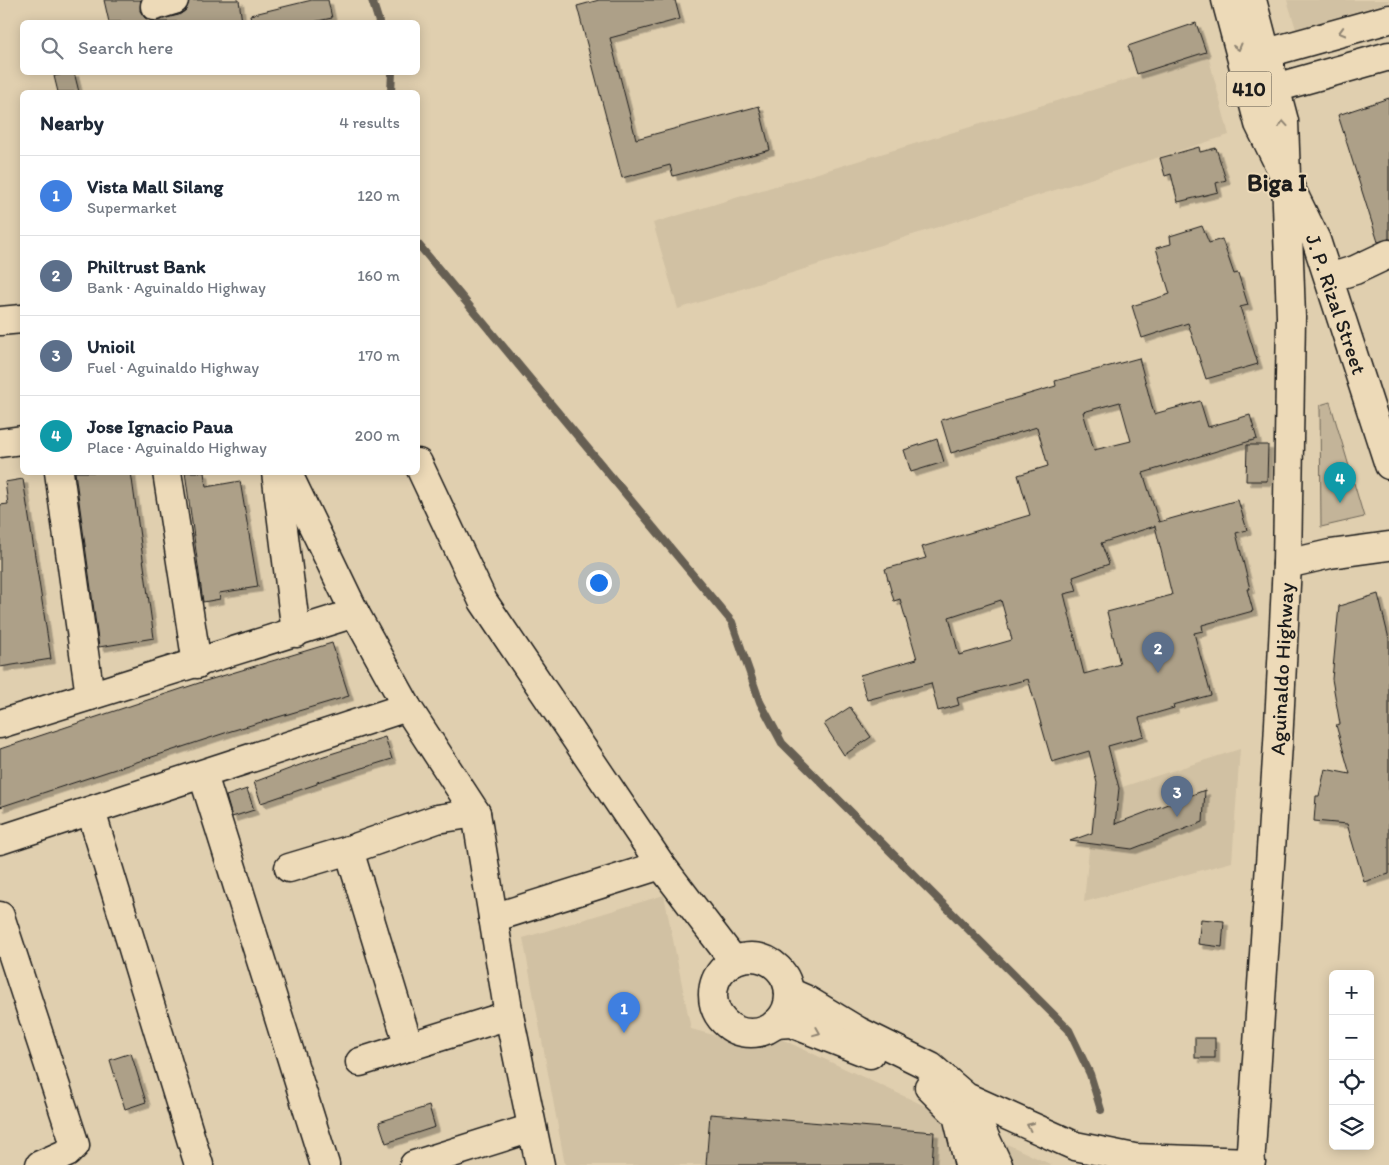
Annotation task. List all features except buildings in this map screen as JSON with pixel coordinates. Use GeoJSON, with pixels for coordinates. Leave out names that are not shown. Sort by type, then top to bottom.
{"type":"FeatureCollection","features":[{"type":"Feature","properties":{"kind":"street","name":"Aguinaldo Highway"},"geometry":{"type":"LineString","coordinates":[[1226,0],[1259,124],[1284,173]]}},
{"type":"Feature","properties":{"kind":"street","name":"Aguinaldo Highway"},"geometry":{"type":"LineString","coordinates":[[1251,1164],[1288,564],[1291,317],[1290,259],[1284,173],[1284,121],[1252,0]]}},
{"type":"Feature","properties":{"kind":"street"},"geometry":{"type":"LineString","coordinates":[[1267,53],[1389,19]]}},
{"type":"Feature","properties":{"kind":"street"},"geometry":{"type":"LineString","coordinates":[[1275,88],[1389,56]]}},
{"type":"Feature","properties":{"kind":"street","name":"J. P. Rizal Street"},"geometry":{"type":"LineString","coordinates":[[1284,173],[1316,240],[1389,465]]}},
{"type":"Feature","properties":{"kind":"street"},"geometry":{"type":"LineString","coordinates":[[1329,278],[1355,270],[1389,254]]}},
{"type":"Feature","properties":{"kind":"street"},"geometry":{"type":"LineString","coordinates":[[0,322],[20,319]]}},
{"type":"Feature","properties":{"kind":"street"},"geometry":{"type":"LineString","coordinates":[[0,443],[20,440]]}},
{"type":"Feature","properties":{"kind":"street"},"geometry":{"type":"LineString","coordinates":[[420,467],[483,601],[661,865],[734,961]]}},
{"type":"Feature","properties":{"kind":"street"},"geometry":{"type":"LineString","coordinates":[[59,475],[90,696]]}},
{"type":"Feature","properties":{"kind":"street"},"geometry":{"type":"LineString","coordinates":[[167,475],[197,664]]}},
{"type":"Feature","properties":{"kind":"street"},"geometry":{"type":"LineString","coordinates":[[276,475],[296,633]]}},
{"type":"Feature","properties":{"kind":"street"},"geometry":{"type":"LineString","coordinates":[[288,475],[355,613],[407,707],[476,813],[509,1015],[540,1165]]}},
{"type":"Feature","properties":{"kind":"street"},"geometry":{"type":"LineString","coordinates":[[1288,564],[1330,554],[1389,546]]}},
{"type":"Feature","properties":{"kind":"street"},"geometry":{"type":"LineString","coordinates":[[0,724],[197,664],[355,613]]}},
{"type":"Feature","properties":{"kind":"street"},"geometry":{"type":"LineString","coordinates":[[0,840],[407,707]]}},
{"type":"Feature","properties":{"kind":"street"},"geometry":{"type":"LineString","coordinates":[[203,775],[324,1165]]}},
{"type":"Feature","properties":{"kind":"street"},"geometry":{"type":"LineString","coordinates":[[91,811],[199,1165]]}},
{"type":"Feature","properties":{"kind":"street"},"geometry":{"type":"LineString","coordinates":[[289,868],[350,850],[437,819],[476,813]]}},
{"type":"Feature","properties":{"kind":"street"},"geometry":{"type":"LineString","coordinates":[[350,850],[409,1047]]}},
{"type":"Feature","properties":{"kind":"street"},"geometry":{"type":"LineString","coordinates":[[493,918],[661,865]]}},
{"type":"Feature","properties":{"kind":"street"},"geometry":{"type":"LineString","coordinates":[[0,916],[75,1144],[67,1154],[40,1165]]}},
{"type":"Feature","properties":{"kind":"street"},"geometry":{"type":"LineString","coordinates":[[775,1024],[786,1010],[789,992],[782,972],[765,959],[754,957],[734,961],[717,977],[713,988],[713,999],[722,1020],[742,1032],[754,1033],[775,1024],[791,1023],[883,1060],[921,1079],[957,1115],[969,1165]]}},
{"type":"Feature","properties":{"kind":"street"},"geometry":{"type":"LineString","coordinates":[[789,992],[806,998],[858,1031],[931,1067],[966,1097],[1075,1146],[1134,1158],[1251,1164]]}},
{"type":"Feature","properties":{"kind":"street"},"geometry":{"type":"LineString","coordinates":[[360,1062],[509,1015]]}},
{"type":"Feature","properties":{"kind":"street"},"geometry":{"type":"LineString","coordinates":[[966,1097],[998,1165]]}},
{"type":"Feature","properties":{"kind":"street"},"geometry":{"type":"LineString","coordinates":[[414,1165],[532,1128]]}},
{"type":"Feature","properties":{"kind":"shaded area"},"geometry":{"type":"Polygon","coordinates":[[[1287,0],[1389,0],[1389,2],[1296,29],[1287,0]]]}},
{"type":"Feature","properties":{"kind":"shaded area"},"geometry":{"type":"Polygon","coordinates":[[[1208,55],[1229,135],[678,309],[653,223],[1208,55]]]}},
{"type":"Feature","properties":{"kind":"shaded area"},"geometry":{"type":"Polygon","coordinates":[[[1330,402],[1364,517],[1321,527],[1320,405],[1330,402]]]}},
{"type":"Feature","properties":{"kind":"shaded area"},"geometry":{"type":"Polygon","coordinates":[[[1240,749],[1232,862],[1084,902],[1094,796],[1240,749]]]}},
{"type":"Feature","properties":{"kind":"shaded area"},"geometry":{"type":"Polygon","coordinates":[[[664,895],[691,1029],[754,1046],[779,1038],[1052,1165],[565,1165],[523,938],[664,895]]]}},
{"type":"Feature","properties":{"kind":"waterway"},"geometry":{"type":"LineString","coordinates":[[372,0],[378,20]]}},
{"type":"Feature","properties":{"kind":"waterway"},"geometry":{"type":"LineString","coordinates":[[391,90],[392,75]]}},
{"type":"Feature","properties":{"kind":"waterway"},"geometry":{"type":"LineString","coordinates":[[420,246],[732,622],[760,702],[782,743],[1069,1030],[1090,1074],[1101,1110]]}},
{"type":"Feature","properties":{"kind":"place","name":"Jose Ignacio Paua"},"geometry":{"type":"Point","coordinates":[1340,503]}},
{"type":"Feature","properties":{"kind":"place","name":"Philtrust Bank"},"geometry":{"type":"Point","coordinates":[1158,673]}},
{"type":"Feature","properties":{"kind":"place","name":"Unioil"},"geometry":{"type":"Point","coordinates":[1177,817]}},
{"type":"Feature","properties":{"kind":"place","name":"Vista Mall Silang"},"geometry":{"type":"Point","coordinates":[624,1033]}},
{"type":"Feature","properties":{"kind":"district","name":"Biga I"},"geometry":{"type":"Point","coordinates":[1277,183]}}]}
